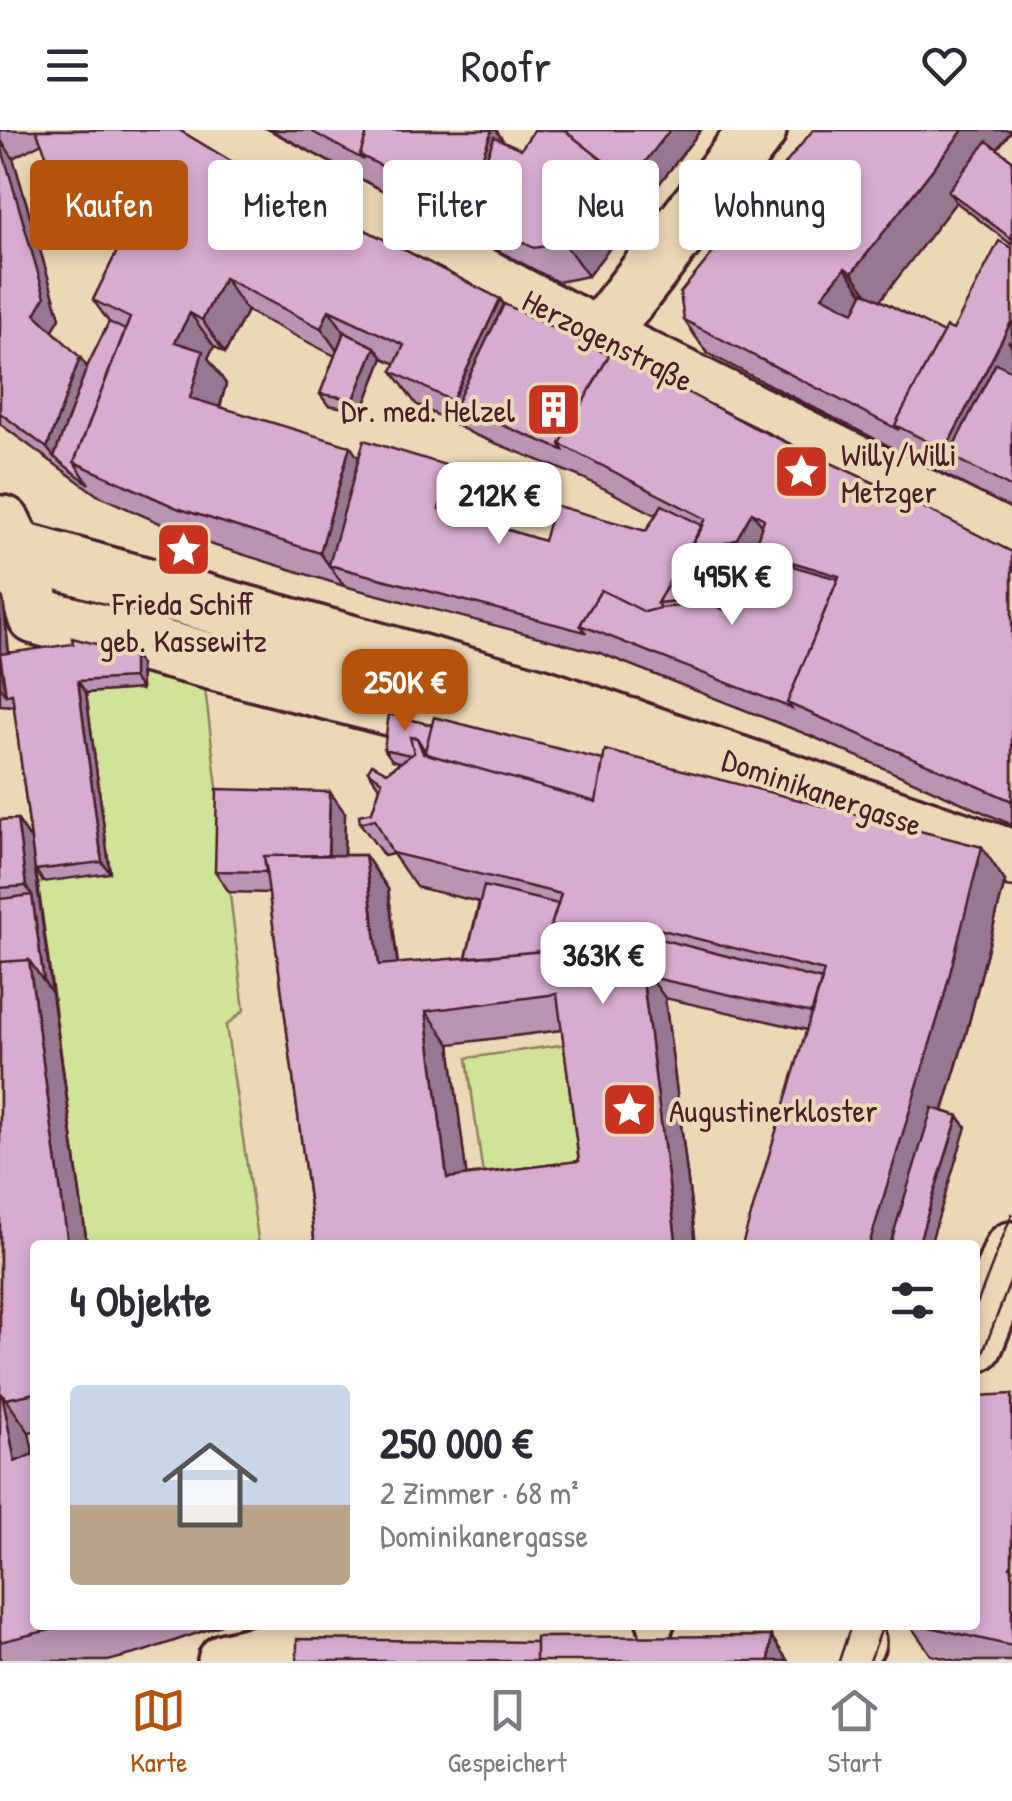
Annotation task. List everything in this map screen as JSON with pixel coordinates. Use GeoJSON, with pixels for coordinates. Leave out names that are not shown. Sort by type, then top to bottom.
{"type":"FeatureCollection","features":[{"type":"Feature","properties":{"kind":"street","name":"Herzogenstraße"},"geometry":{"type":"LineString","coordinates":[[208,130],[599,336],[1012,541]]}},
{"type":"Feature","properties":{"kind":"street"},"geometry":{"type":"LineString","coordinates":[[599,336],[758,130]]}},
{"type":"Feature","properties":{"kind":"street","name":"Dominikanergasse"},"geometry":{"type":"LineString","coordinates":[[5,538],[36,616],[383,693],[542,696],[1012,858]]}},
{"type":"Feature","properties":{"kind":"street","name":"Dominikanergasse"},"geometry":{"type":"LineString","coordinates":[[5,538],[383,693]]}},
{"type":"Feature","properties":{"kind":"street"},"geometry":{"type":"LineString","coordinates":[[980,1331],[1012,1250]]}},
{"type":"Feature","properties":{"kind":"street"},"geometry":{"type":"LineString","coordinates":[[226,1661],[327,1638],[858,1643]]}},
{"type":"Feature","properties":{"kind":"green space"},"geometry":{"type":"Polygon","coordinates":[[[141,665],[204,680],[244,1010],[226,1026],[258,1240],[86,1240],[37,884],[43,882],[86,693],[141,689],[141,665]]]}},
{"type":"Feature","properties":{"kind":"green space"},"geometry":{"type":"Polygon","coordinates":[[[568,1044],[588,1183],[486,1197],[467,1058],[568,1044]]]}},
{"type":"Feature","properties":{"kind":"building"},"geometry":{"type":"Polygon","coordinates":[[[36,130],[179,130],[229,160],[208,160],[208,250],[363,250],[363,229],[383,239],[383,250],[404,250],[500,299],[452,401],[392,371],[404,345],[329,310],[321,328],[224,278],[202,320],[190,313],[175,342],[203,351],[190,398],[350,446],[320,553],[177,508],[74,462],[130,318],[93,300],[118,250],[188,250],[188,160],[48,160],[36,130]]]}},
{"type":"Feature","properties":{"kind":"building"},"geometry":{"type":"Polygon","coordinates":[[[309,130],[368,130],[360,155],[364,160],[309,130]]]}},
{"type":"Feature","properties":{"kind":"building"},"geometry":{"type":"Polygon","coordinates":[[[368,130],[492,130],[481,160],[383,160],[383,167],[360,155],[368,130]]]}},
{"type":"Feature","properties":{"kind":"building"},"geometry":{"type":"Polygon","coordinates":[[[534,130],[564,130],[603,160],[542,160],[542,247],[534,248],[522,242],[522,160],[486,160],[494,137],[521,149],[534,130]]]}},
{"type":"Feature","properties":{"kind":"building"},"geometry":{"type":"Polygon","coordinates":[[[564,130],[670,130],[647,160],[603,160],[564,130]]]}},
{"type":"Feature","properties":{"kind":"building"},"geometry":{"type":"Polygon","coordinates":[[[813,130],[963,130],[852,273],[845,268],[822,296],[854,312],[864,292],[943,333],[895,425],[899,430],[684,320],[680,293],[715,250],[861,250],[861,160],[789,160],[813,130]]]}},
{"type":"Feature","properties":{"kind":"building"},"geometry":{"type":"Polygon","coordinates":[[[987,141],[1012,160],[1012,239],[948,191],[987,141]]]}},
{"type":"Feature","properties":{"kind":"building"},"geometry":{"type":"Polygon","coordinates":[[[0,142],[45,297],[35,314],[80,357],[47,448],[0,413],[0,142]]]}},
{"type":"Feature","properties":{"kind":"building"},"geometry":{"type":"Polygon","coordinates":[[[999,241],[1012,248],[1012,320],[945,450],[895,425],[946,327],[953,330],[999,241]]]}},
{"type":"Feature","properties":{"kind":"building"},"geometry":{"type":"Polygon","coordinates":[[[504,304],[609,355],[560,444],[563,450],[455,406],[504,304]]]}},
{"type":"Feature","properties":{"kind":"building"},"geometry":{"type":"Polygon","coordinates":[[[109,322],[125,330],[74,462],[89,484],[54,457],[87,367],[109,322]]]}},
{"type":"Feature","properties":{"kind":"building"},"geometry":{"type":"Polygon","coordinates":[[[344,332],[375,347],[354,399],[320,394],[344,332]]]}},
{"type":"Feature","properties":{"kind":"building"},"geometry":{"type":"Polygon","coordinates":[[[611,352],[753,427],[1012,552],[1012,801],[787,703],[839,576],[792,562],[757,540],[764,519],[752,512],[736,540],[725,543],[713,563],[723,568],[706,598],[657,603],[706,519],[560,444],[611,352]]]}},
{"type":"Feature","properties":{"kind":"building"},"geometry":{"type":"Polygon","coordinates":[[[996,363],[1012,371],[1012,488],[949,455],[996,363]]]}},
{"type":"Feature","properties":{"kind":"building"},"geometry":{"type":"Polygon","coordinates":[[[364,440],[452,467],[439,509],[544,541],[554,505],[646,531],[662,505],[703,526],[657,603],[660,608],[645,612],[601,590],[580,625],[585,632],[329,565],[364,440]]]}},
{"type":"Feature","properties":{"kind":"building"},"geometry":{"type":"Polygon","coordinates":[[[761,545],[796,567],[838,579],[787,703],[791,708],[580,625],[601,590],[645,612],[709,603],[732,613],[761,545]]]}},
{"type":"Feature","properties":{"kind":"building"},"geometry":{"type":"Polygon","coordinates":[[[72,638],[133,653],[133,678],[78,681],[102,862],[35,870],[12,693],[6,695],[0,654],[73,644],[72,638]]]}},
{"type":"Feature","properties":{"kind":"building"},"geometry":{"type":"Polygon","coordinates":[[[389,714],[432,725],[425,751],[417,738],[410,737],[414,753],[410,755],[384,749],[389,714]]]}},
{"type":"Feature","properties":{"kind":"building"},"geometry":{"type":"Polygon","coordinates":[[[434,717],[603,760],[596,802],[427,754],[434,717]]]}},
{"type":"Feature","properties":{"kind":"building"},"geometry":{"type":"Polygon","coordinates":[[[410,737],[417,738],[423,753],[596,802],[605,750],[982,847],[943,1001],[871,1240],[743,1240],[824,971],[651,927],[641,965],[676,1240],[314,1240],[264,856],[365,855],[379,965],[543,951],[561,894],[392,853],[375,819],[360,823],[359,815],[372,812],[382,781],[368,771],[372,764],[387,772],[414,753],[410,737]],[[557,994],[426,1011],[447,1178],[579,1161],[557,994]]]}},
{"type":"Feature","properties":{"kind":"building"},"geometry":{"type":"Polygon","coordinates":[[[217,789],[330,792],[328,855],[264,856],[267,872],[215,871],[217,789]]]}},
{"type":"Feature","properties":{"kind":"building"},"geometry":{"type":"Polygon","coordinates":[[[17,819],[26,886],[0,888],[0,820],[17,819]]]}},
{"type":"Feature","properties":{"kind":"building"},"geometry":{"type":"Polygon","coordinates":[[[484,886],[558,904],[543,951],[466,958],[484,886]]]}},
{"type":"Feature","properties":{"kind":"building"},"geometry":{"type":"Polygon","coordinates":[[[32,895],[44,982],[29,960],[0,962],[0,899],[32,895]]]}},
{"type":"Feature","properties":{"kind":"building"},"geometry":{"type":"Polygon","coordinates":[[[660,939],[822,980],[812,1013],[650,977],[660,939]]]}},
{"type":"Feature","properties":{"kind":"building"},"geometry":{"type":"Polygon","coordinates":[[[29,960],[67,1240],[30,1240],[30,1394],[6,1399],[0,1395],[0,962],[29,960]]]}},
{"type":"Feature","properties":{"kind":"building"},"geometry":{"type":"Polygon","coordinates":[[[932,1108],[958,1116],[920,1240],[892,1240],[932,1108]]]}},
{"type":"Feature","properties":{"kind":"building"},"geometry":{"type":"Polygon","coordinates":[[[1012,1394],[1012,1646],[943,1630],[980,1630],[980,1396],[1012,1394]]]}},
{"type":"Feature","properties":{"kind":"building"},"geometry":{"type":"Polygon","coordinates":[[[0,1395],[15,1462],[30,1455],[30,1630],[49,1630],[0,1642],[0,1395]]]}},
{"type":"Feature","properties":{"kind":"building"},"geometry":{"type":"Polygon","coordinates":[[[771,1636],[769,1661],[536,1661],[536,1637],[771,1636]]]}},
{"type":"Feature","properties":{"kind":"building"},"geometry":{"type":"Polygon","coordinates":[[[297,1639],[536,1642],[536,1661],[297,1661],[297,1639]]]}},
{"type":"Feature","properties":{"kind":"tram line"},"geometry":{"type":"LineString","coordinates":[[980,1296],[1012,1214]]}},
{"type":"Feature","properties":{"kind":"tram line"},"geometry":{"type":"LineString","coordinates":[[980,1360],[1012,1277]]}},
{"type":"Feature","properties":{"kind":"tram line"},"geometry":{"type":"LineString","coordinates":[[839,1661],[849,1630]]}},
{"type":"Feature","properties":{"kind":"tram line"},"geometry":{"type":"LineString","coordinates":[[870,1661],[881,1630]]}},
{"type":"Feature","properties":{"kind":"place","name":"Dr. med. Helzel"},"geometry":{"type":"Point","coordinates":[554,410]}},
{"type":"Feature","properties":{"kind":"place","name":"Willy/Willi Metzger"},"geometry":{"type":"Point","coordinates":[802,472]}},
{"type":"Feature","properties":{"kind":"place","name":"Frieda Schiff geb. Kassewitz"},"geometry":{"type":"Point","coordinates":[183,549]}},
{"type":"Feature","properties":{"kind":"place","name":"Augustinerkloster"},"geometry":{"type":"Point","coordinates":[630,1110]}}]}
